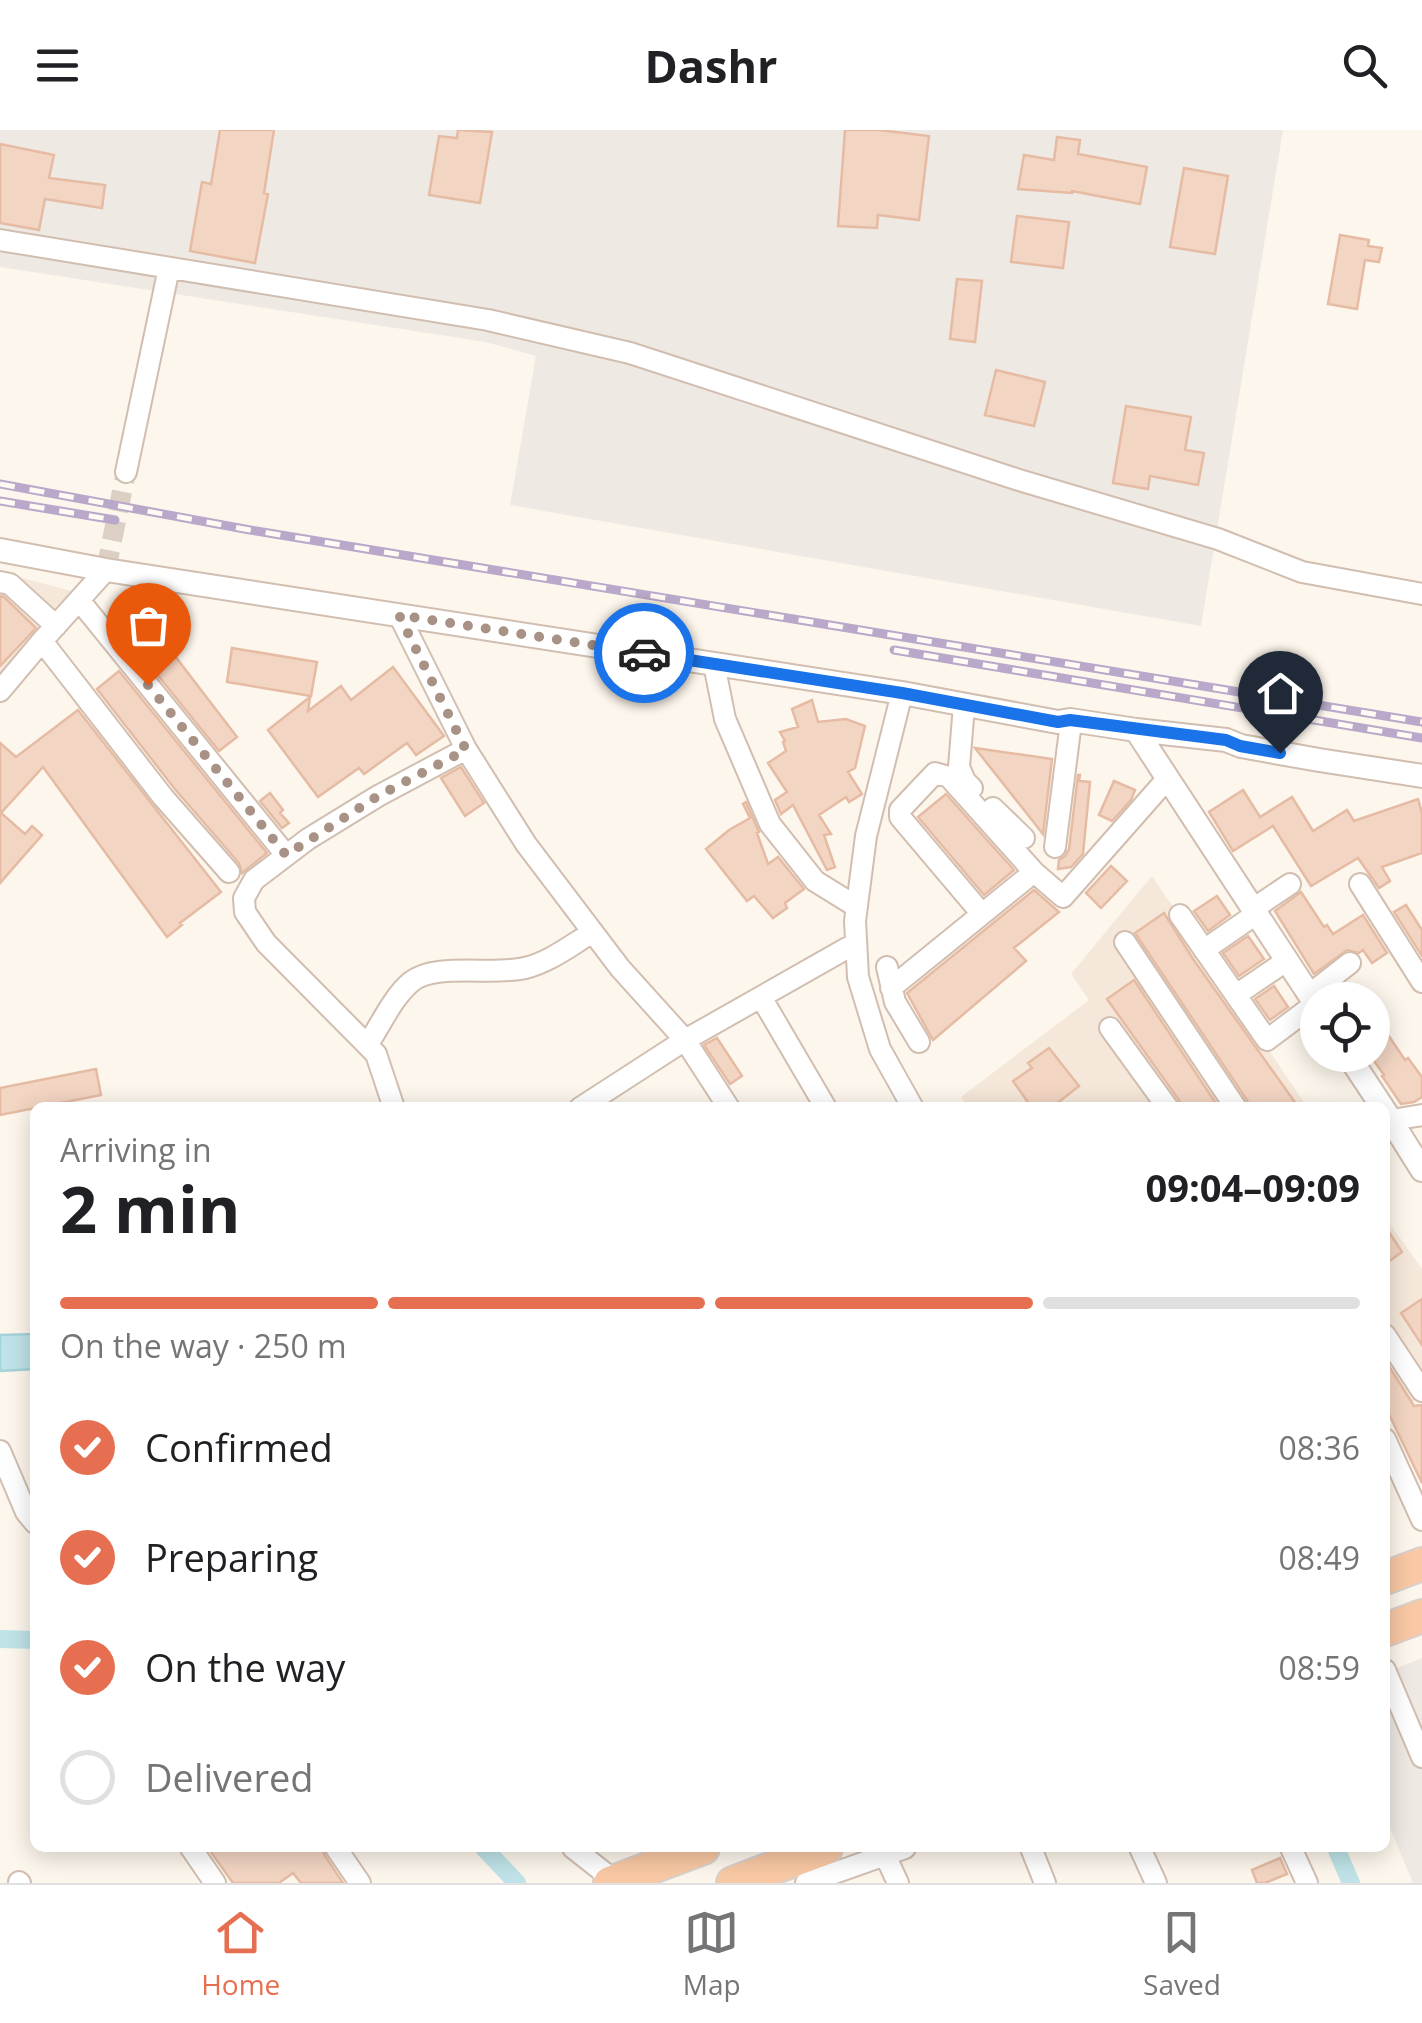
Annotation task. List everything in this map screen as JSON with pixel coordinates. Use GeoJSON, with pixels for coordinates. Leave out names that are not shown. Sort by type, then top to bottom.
{"type":"FeatureCollection","features":[{"type":"Feature","properties":{"kind":"highway"},"geometry":{"type":"LineString","coordinates":[[1390,1576],[1422,1564]]}},
{"type":"Feature","properties":{"kind":"highway"},"geometry":{"type":"LineString","coordinates":[[1390,1628],[1422,1616]]}},
{"type":"Feature","properties":{"kind":"highway"},"geometry":{"type":"LineString","coordinates":[[613,1882],[692,1852]]}},
{"type":"Feature","properties":{"kind":"highway"},"geometry":{"type":"LineString","coordinates":[[733,1883],[815,1852]]}},
{"type":"Feature","properties":{"kind":"street"},"geometry":{"type":"LineString","coordinates":[[0,240],[488,320],[630,352],[1019,480],[1218,539],[1302,572],[1422,594]]}},
{"type":"Feature","properties":{"kind":"street"},"geometry":{"type":"LineString","coordinates":[[126,472],[169,268]]}},
{"type":"Feature","properties":{"kind":"street"},"geometry":{"type":"LineString","coordinates":[[0,550],[106,570],[902,693],[1064,726]]}},
{"type":"Feature","properties":{"kind":"street"},"geometry":{"type":"LineString","coordinates":[[0,691],[106,570]]}},
{"type":"Feature","properties":{"kind":"street"},"geometry":{"type":"LineString","coordinates":[[0,582],[10,584],[49,633],[164,797],[228,872]]}},
{"type":"Feature","properties":{"kind":"street"},"geometry":{"type":"LineString","coordinates":[[78,600],[286,855]]}},
{"type":"Feature","properties":{"kind":"street"},"geometry":{"type":"LineString","coordinates":[[399,615],[466,750],[526,844],[620,968],[685,1040],[725,1102]]}},
{"type":"Feature","properties":{"kind":"street"},"geometry":{"type":"LineString","coordinates":[[714,664],[725,719],[770,824],[815,880],[856,906]]}},
{"type":"Feature","properties":{"kind":"street"},"geometry":{"type":"LineString","coordinates":[[902,693],[866,836],[856,906],[856,943],[858,978],[880,1049],[910,1102]]}},
{"type":"Feature","properties":{"kind":"street"},"geometry":{"type":"LineString","coordinates":[[964,705],[958,767],[965,781],[1024,838]]}},
{"type":"Feature","properties":{"kind":"street"},"geometry":{"type":"LineString","coordinates":[[1055,847],[1064,726],[1070,720],[1139,735],[1226,740],[1240,746],[1422,776]]}},
{"type":"Feature","properties":{"kind":"street"},"geometry":{"type":"LineString","coordinates":[[1139,735],[1301,982]]}},
{"type":"Feature","properties":{"kind":"street"},"geometry":{"type":"LineString","coordinates":[[392,1102],[376,1054],[266,943],[245,912],[244,898],[254,880],[286,855],[378,796],[466,750]]}},
{"type":"Feature","properties":{"kind":"street"},"geometry":{"type":"LineString","coordinates":[[982,914],[900,817],[900,810],[935,774],[948,777],[1034,872],[1063,897],[1167,779]]}},
{"type":"Feature","properties":{"kind":"street"},"geometry":{"type":"LineString","coordinates":[[891,988],[1034,872]]}},
{"type":"Feature","properties":{"kind":"street"},"geometry":{"type":"LineString","coordinates":[[1204,950],[1290,884]]}},
{"type":"Feature","properties":{"kind":"street"},"geometry":{"type":"LineString","coordinates":[[1360,884],[1422,982]]}},
{"type":"Feature","properties":{"kind":"street"},"geometry":{"type":"LineString","coordinates":[[1180,915],[1267,1040],[1300,1013]]}},
{"type":"Feature","properties":{"kind":"street"},"geometry":{"type":"LineString","coordinates":[[367,1045],[414,979],[430,973],[524,968],[550,959],[593,932]]}},
{"type":"Feature","properties":{"kind":"street"},"geometry":{"type":"LineString","coordinates":[[1125,942],[1232,1102]]}},
{"type":"Feature","properties":{"kind":"street"},"geometry":{"type":"LineString","coordinates":[[589,1102],[685,1040],[856,943]]}},
{"type":"Feature","properties":{"kind":"street"},"geometry":{"type":"LineString","coordinates":[[1236,995],[1286,960]]}},
{"type":"Feature","properties":{"kind":"street"},"geometry":{"type":"LineString","coordinates":[[1333,982],[1350,964]]}},
{"type":"Feature","properties":{"kind":"street"},"geometry":{"type":"LineString","coordinates":[[886,966],[906,1023],[919,1042]]}},
{"type":"Feature","properties":{"kind":"street"},"geometry":{"type":"LineString","coordinates":[[761,997],[822,1102]]}},
{"type":"Feature","properties":{"kind":"street"},"geometry":{"type":"LineString","coordinates":[[1110,1028],[1164,1102]]}},
{"type":"Feature","properties":{"kind":"street"},"geometry":{"type":"LineString","coordinates":[[1359,1072],[1378,1102]]}},
{"type":"Feature","properties":{"kind":"street"},"geometry":{"type":"LineString","coordinates":[[1390,1115],[1422,1114]]}},
{"type":"Feature","properties":{"kind":"street"},"geometry":{"type":"LineString","coordinates":[[1390,1121],[1422,1170]]}},
{"type":"Feature","properties":{"kind":"street"},"geometry":{"type":"LineString","coordinates":[[1390,1343],[1422,1391]]}},
{"type":"Feature","properties":{"kind":"street"},"geometry":{"type":"LineString","coordinates":[[1390,1450],[1422,1520]]}},
{"type":"Feature","properties":{"kind":"street"},"geometry":{"type":"LineString","coordinates":[[0,1451],[30,1517]]}},
{"type":"Feature","properties":{"kind":"street"},"geometry":{"type":"LineString","coordinates":[[1390,1682],[1422,1758]]}},
{"type":"Feature","properties":{"kind":"street"},"geometry":{"type":"LineString","coordinates":[[194,1852],[215,1883]]}},
{"type":"Feature","properties":{"kind":"street"},"geometry":{"type":"LineString","coordinates":[[339,1852],[360,1883]]}},
{"type":"Feature","properties":{"kind":"street"},"geometry":{"type":"LineString","coordinates":[[579,1852],[613,1882]]}},
{"type":"Feature","properties":{"kind":"street"},"geometry":{"type":"LineString","coordinates":[[806,1883],[892,1852]]}},
{"type":"Feature","properties":{"kind":"street"},"geometry":{"type":"LineString","coordinates":[[895,1852],[898,1883]]}},
{"type":"Feature","properties":{"kind":"street"},"geometry":{"type":"LineString","coordinates":[[1033,1852],[1045,1883]]}},
{"type":"Feature","properties":{"kind":"street"},"geometry":{"type":"LineString","coordinates":[[1142,1852],[1156,1883]]}},
{"type":"Feature","properties":{"kind":"street"},"geometry":{"type":"LineString","coordinates":[[1293,1852],[1307,1883]]}},
{"type":"Feature","properties":{"kind":"shaded area"},"geometry":{"type":"Polygon","coordinates":[[[0,130],[1283,130],[1201,626],[510,505],[536,356],[486,342],[0,267],[0,130]]]}},
{"type":"Feature","properties":{"kind":"shaded area"},"geometry":{"type":"Polygon","coordinates":[[[7,574],[79,593],[0,686],[0,582],[7,574]]]}},
{"type":"Feature","properties":{"kind":"shaded area"},"geometry":{"type":"Polygon","coordinates":[[[1152,876],[1304,1102],[965,1102],[961,1097],[1089,1000],[1071,974],[1152,876]]]}},
{"type":"Feature","properties":{"kind":"shaded area"},"geometry":{"type":"Polygon","coordinates":[[[1390,1224],[1422,1269],[1422,1402],[1419,1398],[1390,1417],[1390,1224]]]}},
{"type":"Feature","properties":{"kind":"shaded area"},"geometry":{"type":"Polygon","coordinates":[[[1422,1658],[1422,1883],[1413,1883],[1390,1828],[1390,1671],[1422,1658]]]}},
{"type":"Feature","properties":{"kind":"water"},"geometry":{"type":"Polygon","coordinates":[[[30,1334],[30,1369],[0,1371],[0,1335],[30,1334]]]}},
{"type":"Feature","properties":{"kind":"building"},"geometry":{"type":"Polygon","coordinates":[[[220,130],[274,130],[264,193],[268,194],[255,263],[190,251],[202,182],[211,184],[220,130]]]}},
{"type":"Feature","properties":{"kind":"building"},"geometry":{"type":"Polygon","coordinates":[[[458,130],[492,132],[480,203],[429,195],[439,136],[457,138],[458,130]]]}},
{"type":"Feature","properties":{"kind":"building"},"geometry":{"type":"Polygon","coordinates":[[[845,130],[929,136],[919,220],[878,215],[877,228],[838,226],[845,130]]]}},
{"type":"Feature","properties":{"kind":"building"},"geometry":{"type":"Polygon","coordinates":[[[1057,137],[1080,140],[1078,154],[1147,167],[1140,204],[1072,191],[1018,189],[1024,155],[1054,160],[1057,137]]]}},
{"type":"Feature","properties":{"kind":"building"},"geometry":{"type":"Polygon","coordinates":[[[0,144],[54,155],[49,178],[105,185],[102,208],[45,199],[39,230],[0,223],[0,144]]]}},
{"type":"Feature","properties":{"kind":"building"},"geometry":{"type":"Polygon","coordinates":[[[1184,168],[1228,176],[1215,254],[1170,247],[1184,168]]]}},
{"type":"Feature","properties":{"kind":"building"},"geometry":{"type":"Polygon","coordinates":[[[1017,216],[1069,222],[1063,268],[1011,262],[1017,216]]]}},
{"type":"Feature","properties":{"kind":"building"},"geometry":{"type":"Polygon","coordinates":[[[1340,235],[1369,240],[1368,246],[1382,248],[1379,262],[1365,260],[1357,309],[1328,304],[1340,235]]]}},
{"type":"Feature","properties":{"kind":"building"},"geometry":{"type":"Polygon","coordinates":[[[957,279],[982,281],[975,342],[950,339],[957,279]]]}},
{"type":"Feature","properties":{"kind":"building"},"geometry":{"type":"Polygon","coordinates":[[[996,370],[1045,382],[1034,426],[985,415],[996,370]]]}},
{"type":"Feature","properties":{"kind":"building"},"geometry":{"type":"Polygon","coordinates":[[[1126,406],[1191,417],[1185,450],[1204,453],[1198,485],[1150,476],[1148,489],[1113,483],[1126,406]]]}},
{"type":"Feature","properties":{"kind":"building"},"geometry":{"type":"Polygon","coordinates":[[[0,596],[36,628],[0,666],[0,596]]]}},
{"type":"Feature","properties":{"kind":"building"},"geometry":{"type":"Polygon","coordinates":[[[139,609],[237,737],[219,751],[118,626],[139,609]]]}},
{"type":"Feature","properties":{"kind":"building"},"geometry":{"type":"Polygon","coordinates":[[[232,648],[317,662],[311,696],[227,682],[232,648]]]}},
{"type":"Feature","properties":{"kind":"building"},"geometry":{"type":"Polygon","coordinates":[[[393,667],[444,736],[416,755],[407,743],[364,774],[359,768],[318,797],[268,730],[310,697],[308,711],[341,686],[351,700],[393,667]]]}},
{"type":"Feature","properties":{"kind":"building"},"geometry":{"type":"Polygon","coordinates":[[[119,671],[267,853],[242,873],[239,863],[97,689],[119,671]]]}},
{"type":"Feature","properties":{"kind":"building"},"geometry":{"type":"Polygon","coordinates":[[[812,700],[818,722],[846,719],[865,726],[855,768],[848,772],[862,794],[849,802],[846,797],[819,815],[831,834],[824,835],[835,867],[827,870],[793,805],[781,814],[775,800],[787,792],[768,763],[786,751],[780,732],[798,727],[792,709],[812,700]]]}},
{"type":"Feature","properties":{"kind":"building"},"geometry":{"type":"Polygon","coordinates":[[[78,710],[221,892],[167,937],[43,767],[1,813],[25,834],[32,826],[42,835],[0,883],[0,743],[16,757],[78,710]]]}},
{"type":"Feature","properties":{"kind":"building"},"geometry":{"type":"Polygon","coordinates":[[[975,748],[1052,759],[1043,834],[975,748]]]}},
{"type":"Feature","properties":{"kind":"building"},"geometry":{"type":"Polygon","coordinates":[[[461,767],[484,803],[465,816],[441,778],[461,767]]]}},
{"type":"Feature","properties":{"kind":"building"},"geometry":{"type":"Polygon","coordinates":[[[1078,775],[1079,781],[1090,782],[1083,854],[1071,867],[1058,869],[1059,860],[1069,849],[1078,775]]]}},
{"type":"Feature","properties":{"kind":"building"},"geometry":{"type":"Polygon","coordinates":[[[1114,781],[1135,790],[1112,821],[1099,815],[1114,781]]]}},
{"type":"Feature","properties":{"kind":"building"},"geometry":{"type":"Polygon","coordinates":[[[1243,790],[1260,817],[1292,797],[1313,831],[1347,810],[1354,821],[1418,799],[1422,853],[1382,867],[1390,881],[1379,888],[1358,858],[1311,886],[1273,826],[1233,851],[1209,812],[1243,790]]]}},
{"type":"Feature","properties":{"kind":"building"},"geometry":{"type":"Polygon","coordinates":[[[270,793],[289,823],[282,828],[260,801],[270,793]]]}},
{"type":"Feature","properties":{"kind":"building"},"geometry":{"type":"Polygon","coordinates":[[[946,794],[1014,870],[984,895],[918,817],[946,794]]]}},
{"type":"Feature","properties":{"kind":"building"},"geometry":{"type":"Polygon","coordinates":[[[746,802],[768,864],[778,857],[804,889],[773,918],[754,896],[747,901],[706,849],[750,818],[743,804],[746,802]]]}},
{"type":"Feature","properties":{"kind":"building"},"geometry":{"type":"Polygon","coordinates":[[[1111,866],[1127,881],[1101,908],[1086,893],[1111,866]]]}},
{"type":"Feature","properties":{"kind":"building"},"geometry":{"type":"Polygon","coordinates":[[[1034,890],[1059,912],[1014,948],[1026,961],[933,1040],[907,993],[1034,890]]]}},
{"type":"Feature","properties":{"kind":"building"},"geometry":{"type":"Polygon","coordinates":[[[1301,892],[1333,934],[1363,915],[1387,953],[1372,963],[1363,950],[1347,950],[1314,974],[1275,911],[1301,892]]]}},
{"type":"Feature","properties":{"kind":"building"},"geometry":{"type":"Polygon","coordinates":[[[1217,896],[1230,915],[1208,931],[1194,911],[1217,896]]]}},
{"type":"Feature","properties":{"kind":"building"},"geometry":{"type":"Polygon","coordinates":[[[1406,905],[1422,930],[1422,956],[1394,912],[1406,905]]]}},
{"type":"Feature","properties":{"kind":"building"},"geometry":{"type":"Polygon","coordinates":[[[1164,913],[1295,1102],[1248,1102],[1135,933],[1164,913]]]}},
{"type":"Feature","properties":{"kind":"building"},"geometry":{"type":"Polygon","coordinates":[[[1248,936],[1264,959],[1239,976],[1223,953],[1248,936]]]}},
{"type":"Feature","properties":{"kind":"building"},"geometry":{"type":"Polygon","coordinates":[[[1134,980],[1215,1102],[1180,1102],[1107,999],[1134,980]]]}},
{"type":"Feature","properties":{"kind":"building"},"geometry":{"type":"Polygon","coordinates":[[[1274,986],[1288,1007],[1270,1020],[1255,999],[1274,986]]]}},
{"type":"Feature","properties":{"kind":"building"},"geometry":{"type":"Polygon","coordinates":[[[717,1038],[742,1076],[730,1084],[704,1045],[717,1038]]]}},
{"type":"Feature","properties":{"kind":"building"},"geometry":{"type":"Polygon","coordinates":[[[1390,1038],[1422,1077],[1422,1097],[1401,1104],[1382,1072],[1390,1072],[1390,1038]]]}},
{"type":"Feature","properties":{"kind":"building"},"geometry":{"type":"Polygon","coordinates":[[[1049,1048],[1079,1086],[1059,1102],[1028,1102],[1013,1081],[1032,1068],[1028,1063],[1049,1048]]]}},
{"type":"Feature","properties":{"kind":"building"},"geometry":{"type":"Polygon","coordinates":[[[96,1069],[101,1095],[66,1102],[30,1102],[30,1109],[0,1115],[0,1088],[96,1069]]]}},
{"type":"Feature","properties":{"kind":"building"},"geometry":{"type":"Polygon","coordinates":[[[1390,1234],[1402,1252],[1390,1260],[1390,1234]]]}},
{"type":"Feature","properties":{"kind":"building"},"geometry":{"type":"Polygon","coordinates":[[[1422,1299],[1422,1345],[1401,1313],[1422,1299]]]}},
{"type":"Feature","properties":{"kind":"building"},"geometry":{"type":"Polygon","coordinates":[[[1390,1368],[1414,1406],[1422,1405],[1422,1483],[1390,1416],[1390,1368]]]}},
{"type":"Feature","properties":{"kind":"building"},"geometry":{"type":"Polygon","coordinates":[[[211,1852],[324,1852],[343,1883],[301,1883],[293,1873],[279,1883],[233,1883],[211,1852]]]}},
{"type":"Feature","properties":{"kind":"building"},"geometry":{"type":"Polygon","coordinates":[[[1280,1858],[1287,1874],[1257,1883],[1252,1870],[1280,1858]]]}},
{"type":"Feature","properties":{"kind":"waterway"},"geometry":{"type":"LineString","coordinates":[[0,1639],[30,1640]]}},
{"type":"Feature","properties":{"kind":"waterway"},"geometry":{"type":"LineString","coordinates":[[488,1852],[517,1883]]}},
{"type":"Feature","properties":{"kind":"waterway"},"geometry":{"type":"LineString","coordinates":[[1338,1852],[1351,1883]]}},
{"type":"Feature","properties":{"kind":"tunnel"},"geometry":{"type":"LineString","coordinates":[[106,570],[126,472]]}},
{"type":"Feature","properties":{"kind":"railway"},"geometry":{"type":"LineString","coordinates":[[0,484],[250,530],[1422,722]]}},
{"type":"Feature","properties":{"kind":"railway"},"geometry":{"type":"LineString","coordinates":[[0,501],[115,520]]}},
{"type":"Feature","properties":{"kind":"railway"},"geometry":{"type":"LineString","coordinates":[[894,650],[1422,738]]}},
{"type":"Feature","properties":{"kind":"way so far"},"geometry":{"type":"LineString","coordinates":[[148,685],[286,855],[378,796],[466,750],[399,615],[644,653]]}},
{"type":"Feature","properties":{"kind":"route"},"geometry":{"type":"LineString","coordinates":[[644,653],[1058,722],[1070,720],[1226,740],[1280,753]]}}]}
